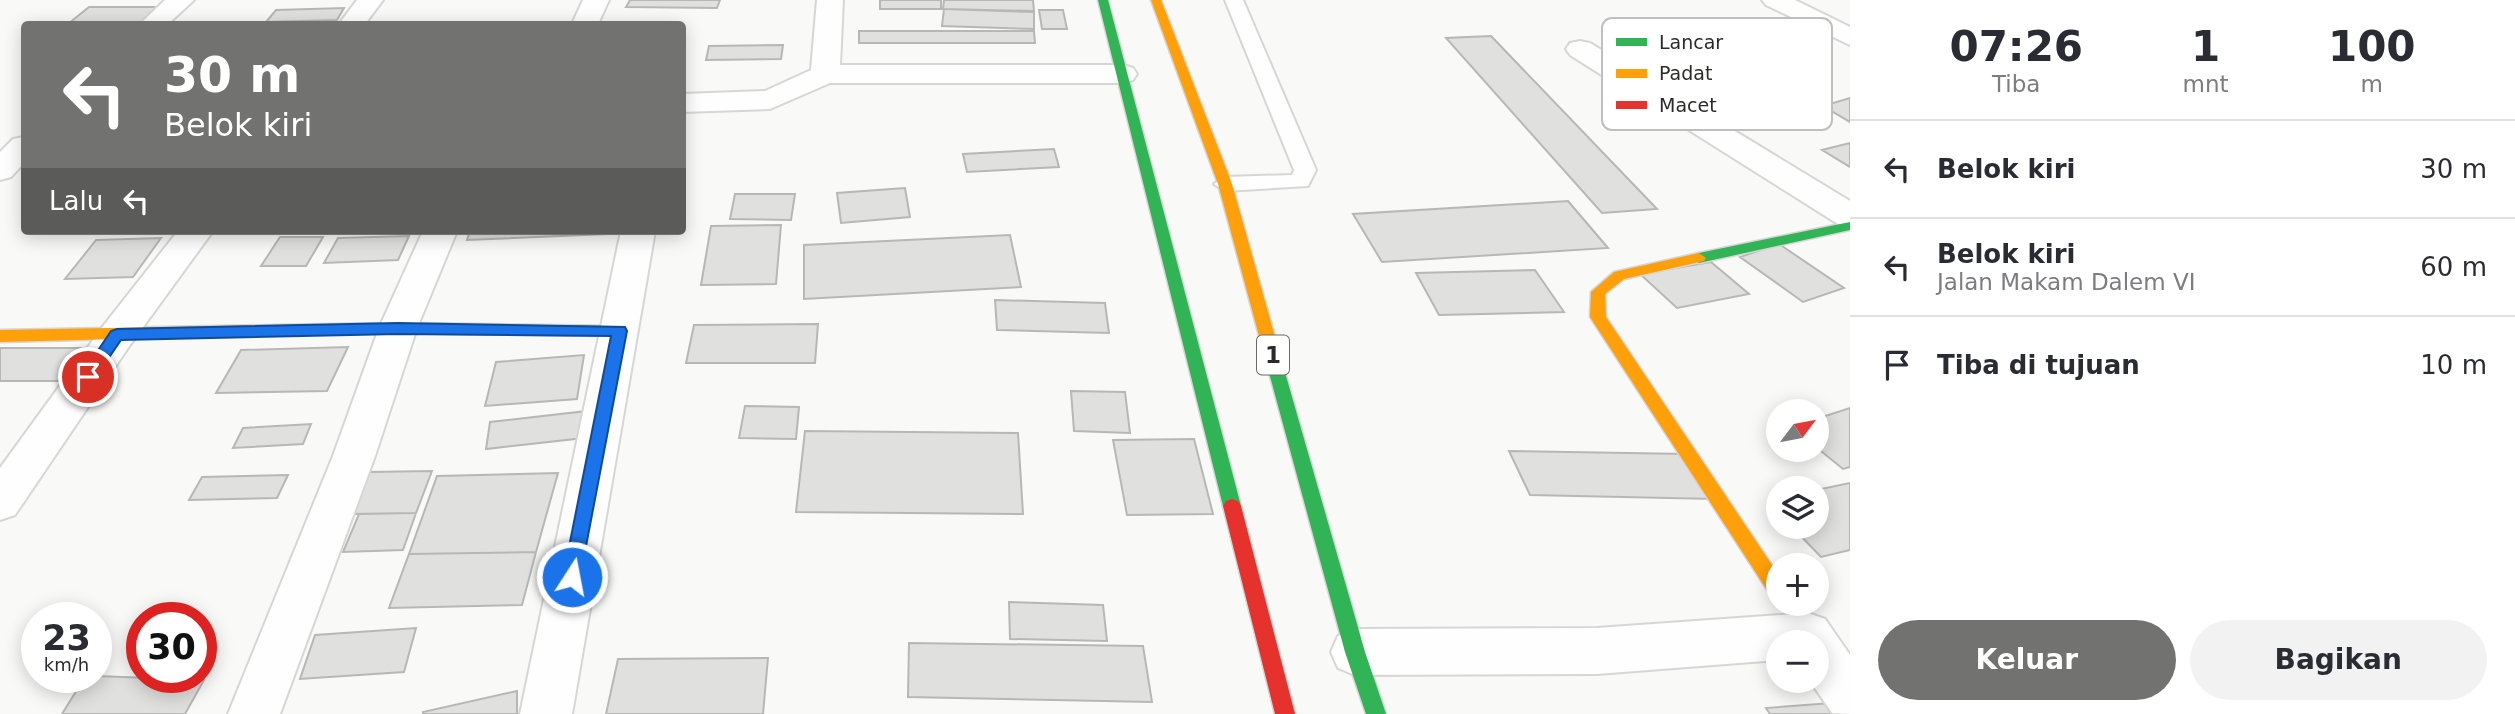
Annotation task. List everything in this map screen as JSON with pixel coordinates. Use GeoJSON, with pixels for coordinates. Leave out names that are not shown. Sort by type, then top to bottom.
{"type":"FeatureCollection","features":[{"type":"Feature","properties":{"kind":"main road"},"geometry":{"type":"LineString","coordinates":[[1102,0],[1285,714]]}},
{"type":"Feature","properties":{"kind":"main road","name":"1"},"geometry":{"type":"LineString","coordinates":[[1156,0],[1225,184],[1355,652],[1376,714]]}},
{"type":"Feature","properties":{"kind":"main road"},"geometry":{"type":"LineString","coordinates":[[1766,572],[1598,317],[1594,299],[1599,288],[1619,275],[1850,226]]}},
{"type":"Feature","properties":{"kind":"main road"},"geometry":{"type":"LineString","coordinates":[[0,336],[398,328],[620,331]]}},
{"type":"Feature","properties":{"kind":"street"},"geometry":{"type":"LineString","coordinates":[[156,21],[181,0]]}},
{"type":"Feature","properties":{"kind":"street"},"geometry":{"type":"LineString","coordinates":[[354,21],[370,0]]}},
{"type":"Feature","properties":{"kind":"street"},"geometry":{"type":"LineString","coordinates":[[586,21],[596,0]]}},
{"type":"Feature","properties":{"kind":"street"},"geometry":{"type":"LineString","coordinates":[[825,75],[830,0]]}},
{"type":"Feature","properties":{"kind":"street"},"geometry":{"type":"LineString","coordinates":[[1775,0],[1811,18]]}},
{"type":"Feature","properties":{"kind":"street"},"geometry":{"type":"LineString","coordinates":[[1832,28],[1850,37]]}},
{"type":"Feature","properties":{"kind":"street"},"geometry":{"type":"LineString","coordinates":[[1580,49],[1602,63]]}},
{"type":"Feature","properties":{"kind":"street"},"geometry":{"type":"LineString","coordinates":[[686,103],[770,100],[825,75],[1123,74]]}},
{"type":"Feature","properties":{"kind":"street"},"geometry":{"type":"LineString","coordinates":[[1711,130],[1850,216]]}},
{"type":"Feature","properties":{"kind":"street"},"geometry":{"type":"LineString","coordinates":[[0,170],[21,149]]}},
{"type":"Feature","properties":{"kind":"street"},"geometry":{"type":"LineString","coordinates":[[0,502],[117,335],[193,235]]}},
{"type":"Feature","properties":{"kind":"street"},"geometry":{"type":"LineString","coordinates":[[254,714],[354,456],[398,328],[438,235]]}},
{"type":"Feature","properties":{"kind":"street"},"geometry":{"type":"LineString","coordinates":[[546,714],[637,235]]}},
{"type":"Feature","properties":{"kind":"street"},"geometry":{"type":"LineString","coordinates":[[1355,652],[1597,651],[1766,636]]}},
{"type":"Feature","properties":{"kind":"street"},"geometry":{"type":"LineString","coordinates":[[1829,665],[1850,696]]}},
{"type":"Feature","properties":{"kind":"lane"},"geometry":{"type":"LineString","coordinates":[[1225,184],[1289,184],[1300,181],[1305,170],[1234,0]]}},
{"type":"Feature","properties":{"kind":"building"},"geometry":{"type":"Polygon","coordinates":[[[630,0],[720,0],[717,8],[626,7],[630,0]]]}},
{"type":"Feature","properties":{"kind":"building"},"geometry":{"type":"Polygon","coordinates":[[[880,0],[941,0],[941,9],[880,9],[880,0]]]}},
{"type":"Feature","properties":{"kind":"building"},"geometry":{"type":"Polygon","coordinates":[[[944,0],[1033,0],[1034,11],[943,9],[944,0]]]}},
{"type":"Feature","properties":{"kind":"building"},"geometry":{"type":"Polygon","coordinates":[[[89,7],[164,7],[150,21],[72,21],[89,7]]]}},
{"type":"Feature","properties":{"kind":"building"},"geometry":{"type":"Polygon","coordinates":[[[344,8],[337,20],[267,21],[276,10],[344,8]]]}},
{"type":"Feature","properties":{"kind":"building"},"geometry":{"type":"Polygon","coordinates":[[[944,9],[1034,12],[1034,29],[942,26],[944,9]]]}},
{"type":"Feature","properties":{"kind":"building"},"geometry":{"type":"Polygon","coordinates":[[[1039,10],[1063,10],[1067,29],[1042,29],[1039,10]]]}},
{"type":"Feature","properties":{"kind":"building"},"geometry":{"type":"Polygon","coordinates":[[[859,31],[1034,31],[1035,43],[859,43],[859,31]]]}},
{"type":"Feature","properties":{"kind":"building"},"geometry":{"type":"Polygon","coordinates":[[[1491,36],[1657,209],[1602,213],[1446,38],[1491,36]]]}},
{"type":"Feature","properties":{"kind":"building"},"geometry":{"type":"Polygon","coordinates":[[[783,45],[781,59],[706,60],[709,46],[783,45]]]}},
{"type":"Feature","properties":{"kind":"building"},"geometry":{"type":"Polygon","coordinates":[[[1850,98],[1850,122],[1832,111],[1832,103],[1850,98]]]}},
{"type":"Feature","properties":{"kind":"building"},"geometry":{"type":"Polygon","coordinates":[[[1850,143],[1850,167],[1822,150],[1850,143]]]}},
{"type":"Feature","properties":{"kind":"building"},"geometry":{"type":"Polygon","coordinates":[[[1054,149],[1059,167],[967,172],[963,154],[1054,149]]]}},
{"type":"Feature","properties":{"kind":"building"},"geometry":{"type":"Polygon","coordinates":[[[905,188],[910,217],[841,223],[837,193],[905,188]]]}},
{"type":"Feature","properties":{"kind":"building"},"geometry":{"type":"Polygon","coordinates":[[[735,194],[795,194],[791,220],[730,219],[735,194]]]}},
{"type":"Feature","properties":{"kind":"building"},"geometry":{"type":"Polygon","coordinates":[[[1568,201],[1608,248],[1382,262],[1353,214],[1568,201]]]}},
{"type":"Feature","properties":{"kind":"building"},"geometry":{"type":"Polygon","coordinates":[[[781,225],[776,284],[701,285],[711,226],[781,225]]]}},
{"type":"Feature","properties":{"kind":"building"},"geometry":{"type":"Polygon","coordinates":[[[469,235],[584,235],[467,240],[469,235]]]}},
{"type":"Feature","properties":{"kind":"building"},"geometry":{"type":"Polygon","coordinates":[[[1010,235],[1021,287],[804,299],[804,245],[1010,235]]]}},
{"type":"Feature","properties":{"kind":"building"},"geometry":{"type":"Polygon","coordinates":[[[409,236],[398,260],[324,263],[338,238],[409,236]]]}},
{"type":"Feature","properties":{"kind":"building"},"geometry":{"type":"Polygon","coordinates":[[[280,237],[323,237],[306,266],[261,266],[280,237]]]}},
{"type":"Feature","properties":{"kind":"building"},"geometry":{"type":"Polygon","coordinates":[[[161,238],[133,277],[65,279],[96,240],[161,238]]]}},
{"type":"Feature","properties":{"kind":"building"},"geometry":{"type":"Polygon","coordinates":[[[1779,244],[1844,288],[1803,302],[1740,257],[1779,244]]]}},
{"type":"Feature","properties":{"kind":"building"},"geometry":{"type":"Polygon","coordinates":[[[1711,262],[1749,294],[1677,308],[1640,274],[1711,262]]]}},
{"type":"Feature","properties":{"kind":"building"},"geometry":{"type":"Polygon","coordinates":[[[1535,270],[1564,312],[1439,315],[1416,273],[1535,270]]]}},
{"type":"Feature","properties":{"kind":"building"},"geometry":{"type":"Polygon","coordinates":[[[995,300],[1105,303],[1109,333],[997,330],[995,300]]]}},
{"type":"Feature","properties":{"kind":"building"},"geometry":{"type":"Polygon","coordinates":[[[818,324],[815,363],[686,363],[694,325],[818,324]]]}},
{"type":"Feature","properties":{"kind":"building"},"geometry":{"type":"Polygon","coordinates":[[[348,347],[327,391],[216,393],[241,350],[348,347]]]}},
{"type":"Feature","properties":{"kind":"building"},"geometry":{"type":"Polygon","coordinates":[[[0,348],[99,348],[74,381],[0,381],[0,348]]]}},
{"type":"Feature","properties":{"kind":"building"},"geometry":{"type":"Polygon","coordinates":[[[584,355],[577,399],[485,406],[496,362],[584,355]]]}},
{"type":"Feature","properties":{"kind":"building"},"geometry":{"type":"Polygon","coordinates":[[[1071,391],[1125,392],[1130,433],[1074,431],[1071,391]]]}},
{"type":"Feature","properties":{"kind":"building"},"geometry":{"type":"Polygon","coordinates":[[[745,406],[799,407],[796,439],[739,438],[745,406]]]}},
{"type":"Feature","properties":{"kind":"building"},"geometry":{"type":"Polygon","coordinates":[[[1850,408],[1850,467],[1843,469],[1829,458],[1829,415],[1850,408]]]}},
{"type":"Feature","properties":{"kind":"building"},"geometry":{"type":"Polygon","coordinates":[[[587,411],[584,438],[486,449],[490,422],[587,411]]]}},
{"type":"Feature","properties":{"kind":"building"},"geometry":{"type":"Polygon","coordinates":[[[311,424],[303,444],[233,448],[243,428],[311,424]]]}},
{"type":"Feature","properties":{"kind":"building"},"geometry":{"type":"Polygon","coordinates":[[[805,431],[1018,433],[1023,514],[796,512],[805,431]]]}},
{"type":"Feature","properties":{"kind":"building"},"geometry":{"type":"Polygon","coordinates":[[[1194,439],[1213,514],[1127,515],[1113,440],[1194,439]]]}},
{"type":"Feature","properties":{"kind":"building"},"geometry":{"type":"Polygon","coordinates":[[[1509,451],[1687,454],[1714,499],[1530,495],[1509,451]]]}},
{"type":"Feature","properties":{"kind":"building"},"geometry":{"type":"Polygon","coordinates":[[[432,471],[416,513],[348,514],[367,472],[432,471]]]}},
{"type":"Feature","properties":{"kind":"building"},"geometry":{"type":"Polygon","coordinates":[[[558,473],[536,552],[409,554],[437,476],[558,473]]]}},
{"type":"Feature","properties":{"kind":"building"},"geometry":{"type":"Polygon","coordinates":[[[288,475],[277,498],[189,500],[202,477],[288,475]]]}},
{"type":"Feature","properties":{"kind":"building"},"geometry":{"type":"Polygon","coordinates":[[[1850,483],[1850,550],[1829,555],[1817,553],[1804,539],[1829,539],[1829,487],[1850,483]]]}},
{"type":"Feature","properties":{"kind":"building"},"geometry":{"type":"Polygon","coordinates":[[[416,513],[403,550],[343,552],[359,514],[416,513]]]}},
{"type":"Feature","properties":{"kind":"building"},"geometry":{"type":"Polygon","coordinates":[[[536,552],[522,605],[389,608],[409,554],[536,552]]]}},
{"type":"Feature","properties":{"kind":"building"},"geometry":{"type":"Polygon","coordinates":[[[1009,602],[1103,605],[1107,641],[1010,639],[1009,602]]]}},
{"type":"Feature","properties":{"kind":"building"},"geometry":{"type":"Polygon","coordinates":[[[416,628],[404,672],[300,679],[315,635],[416,628]]]}},
{"type":"Feature","properties":{"kind":"building"},"geometry":{"type":"Polygon","coordinates":[[[909,643],[1143,646],[1152,702],[908,697],[909,643]]]}},
{"type":"Feature","properties":{"kind":"building"},"geometry":{"type":"Polygon","coordinates":[[[768,658],[763,714],[606,714],[618,659],[768,658]]]}},
{"type":"Feature","properties":{"kind":"building"},"geometry":{"type":"Polygon","coordinates":[[[112,677],[126,677],[126,693],[197,693],[185,714],[62,714],[75,693],[112,693],[112,677]]]}},
{"type":"Feature","properties":{"kind":"building"},"geometry":{"type":"Polygon","coordinates":[[[517,691],[517,714],[423,714],[423,712],[517,691]]]}},
{"type":"Feature","properties":{"kind":"building"},"geometry":{"type":"Polygon","coordinates":[[[1832,703],[1840,714],[1770,714],[1766,708],[1832,703]]]}},
{"type":"Feature","properties":{"kind":"traffic: fast"},"geometry":{"type":"LineString","coordinates":[[1103,0],[1232,506]]}},
{"type":"Feature","properties":{"kind":"traffic: fast"},"geometry":{"type":"LineString","coordinates":[[1699,258],[1850,226]]}},
{"type":"Feature","properties":{"kind":"traffic: fast"},"geometry":{"type":"LineString","coordinates":[[276,330],[398,328],[620,331]]}},
{"type":"Feature","properties":{"kind":"traffic: fast"},"geometry":{"type":"LineString","coordinates":[[1276,369],[1355,652],[1376,714]]}},
{"type":"Feature","properties":{"kind":"traffic: slow"},"geometry":{"type":"LineString","coordinates":[[1156,0],[1225,184],[1276,369]]}},
{"type":"Feature","properties":{"kind":"traffic: slow"},"geometry":{"type":"LineString","coordinates":[[1699,258],[1619,275],[1598,292],[1598,317],[1766,572]]}},
{"type":"Feature","properties":{"kind":"traffic: slow"},"geometry":{"type":"LineString","coordinates":[[0,336],[276,330]]}},
{"type":"Feature","properties":{"kind":"traffic: jam"},"geometry":{"type":"LineString","coordinates":[[1232,506],[1285,714]]}},
{"type":"Feature","properties":{"kind":"route"},"geometry":{"type":"LineString","coordinates":[[88,377],[117,335],[398,328],[620,331],[572,577]]}}]}
